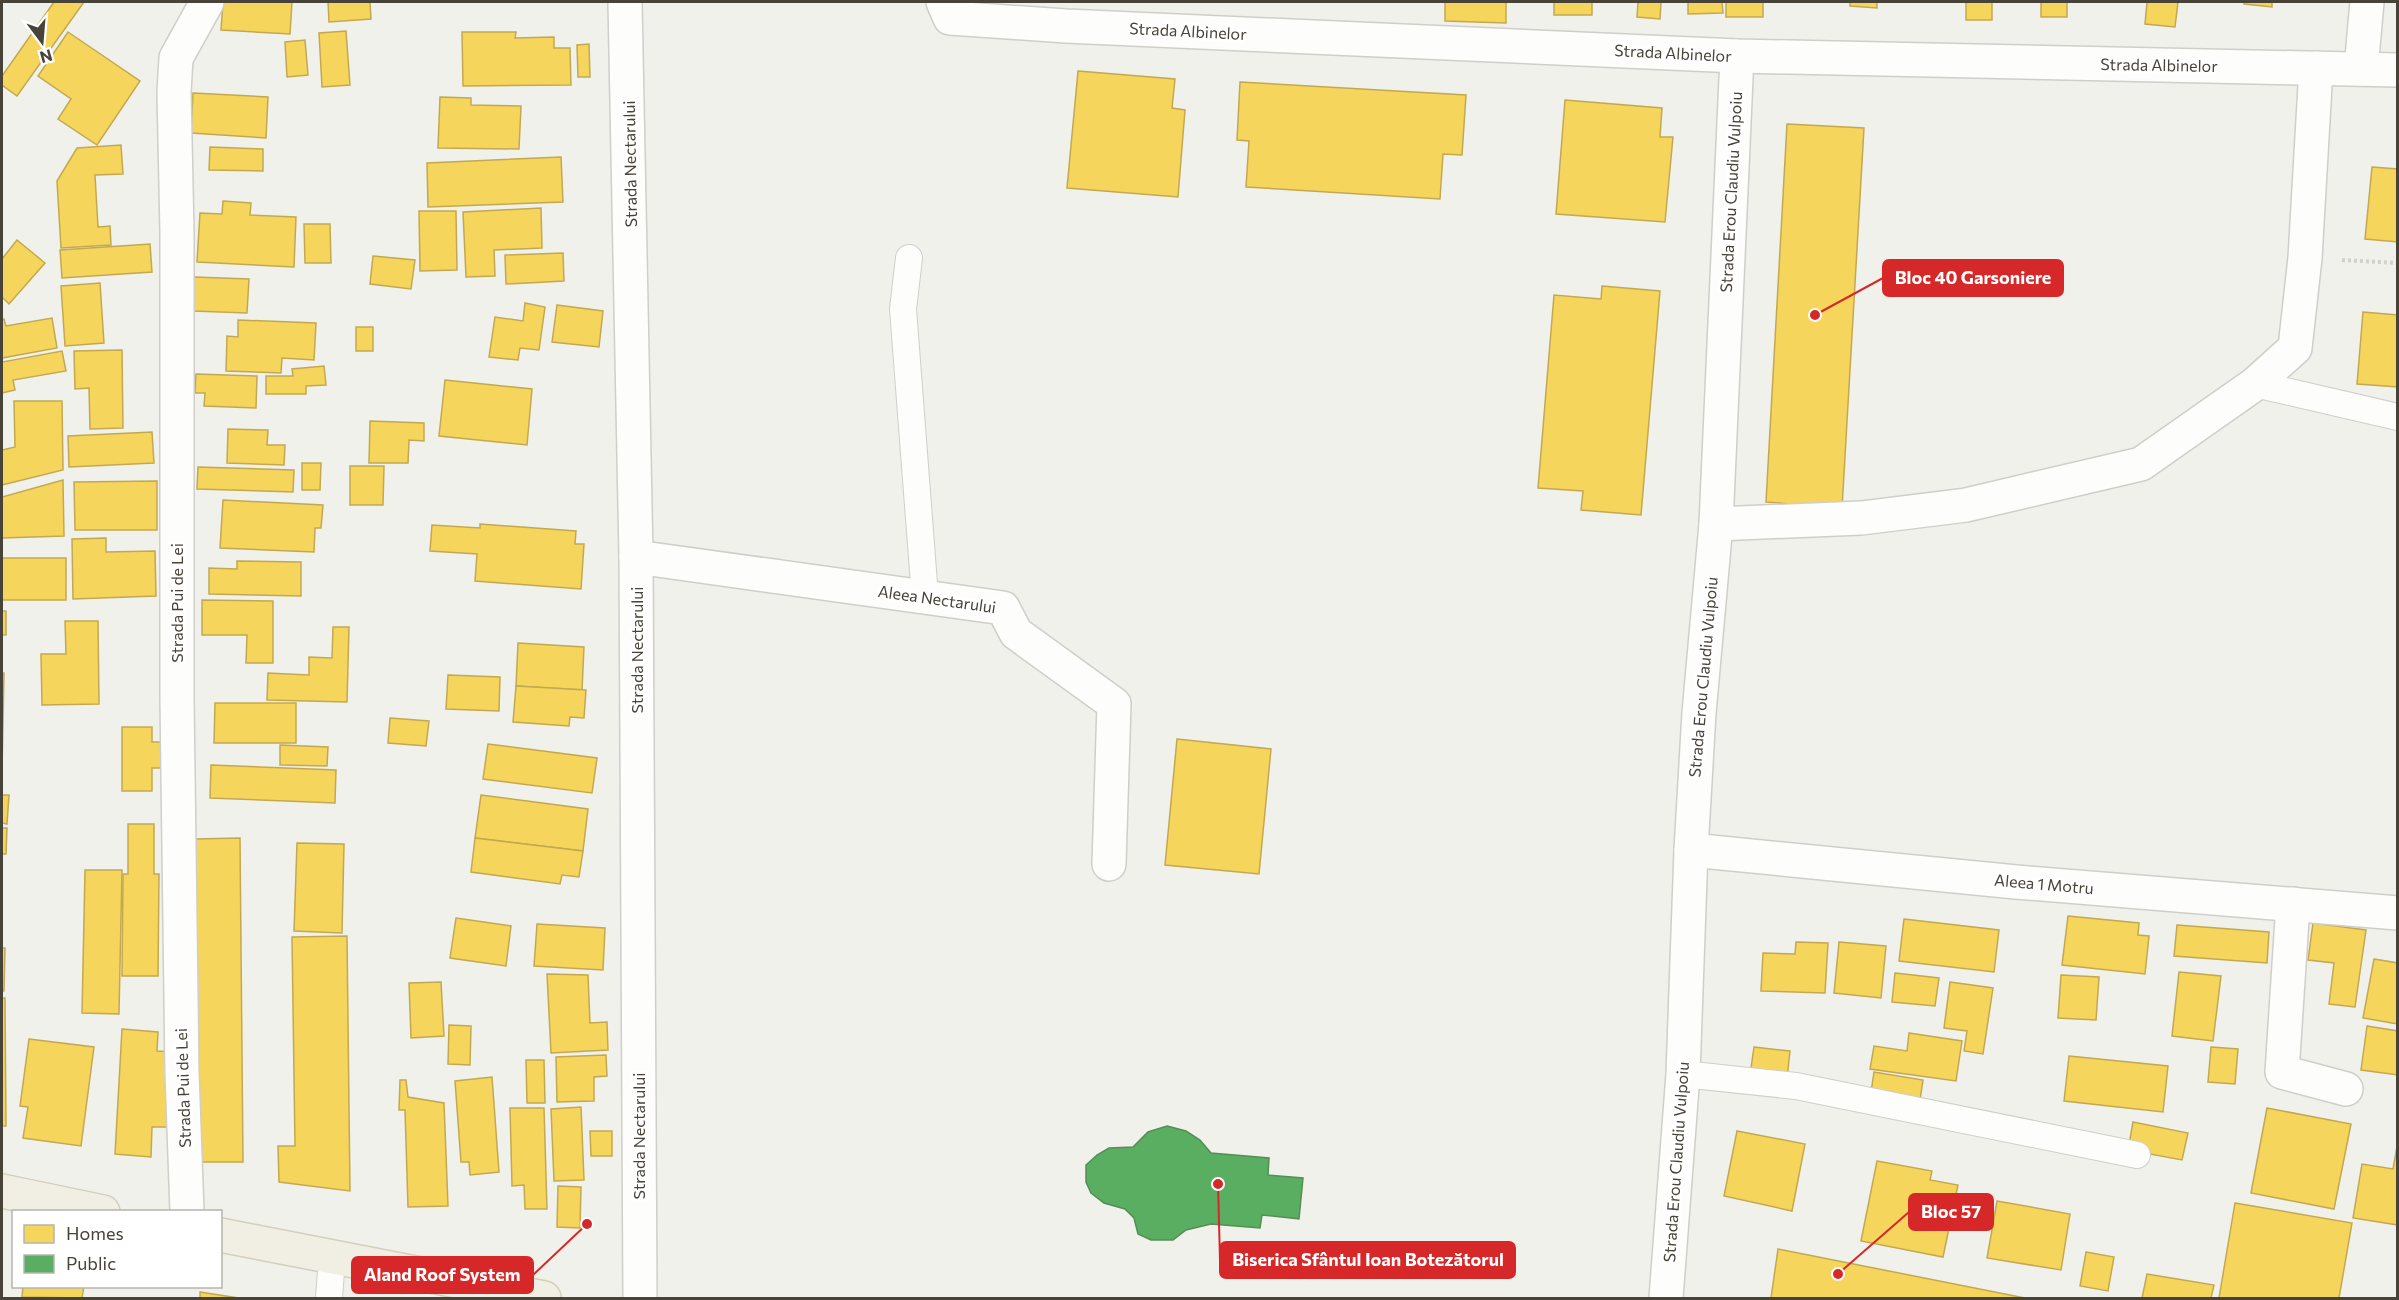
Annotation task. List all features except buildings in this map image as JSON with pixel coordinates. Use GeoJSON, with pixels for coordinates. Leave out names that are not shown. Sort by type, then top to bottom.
{"type":"FeatureCollection","features":[{"type":"Feature","properties":{"kind":"main road"},"geometry":{"type":"LineString","coordinates":[[2,1191],[93,1210]]}},
{"type":"Feature","properties":{"kind":"main road"},"geometry":{"type":"LineString","coordinates":[[222,1235],[544,1299]]}},
{"type":"Feature","properties":{"kind":"street","name":"Strada Pui de Lei"},"geometry":{"type":"LineString","coordinates":[[187,1210],[182,1073],[177,699],[177,233],[174,92],[176,58],[207,2]]}},
{"type":"Feature","properties":{"kind":"street","name":"Strada Nectarului"},"geometry":{"type":"LineString","coordinates":[[625,2],[629,108],[636,557],[640,1299]]}},
{"type":"Feature","properties":{"kind":"street"},"geometry":{"type":"LineString","coordinates":[[2361,69],[2367,2]]}},
{"type":"Feature","properties":{"kind":"street","name":"Strada Albinelor"},"geometry":{"type":"LineString","coordinates":[[947,10],[1066,26],[1737,56],[2397,70]]}},
{"type":"Feature","properties":{"kind":"street","name":"Strada Erou Claudiu Vulpoiu"},"geometry":{"type":"LineString","coordinates":[[1666,1299],[1683,1074],[1691,850],[1699,713],[1716,524],[1737,56]]}},
{"type":"Feature","properties":{"kind":"street"},"geometry":{"type":"LineString","coordinates":[[1716,524],[1861,518],[1966,505],[2141,464],[2255,384],[2295,348],[2305,258],[2316,68]]}},
{"type":"Feature","properties":{"kind":"street","name":"Aleea Nectarului"},"geometry":{"type":"LineString","coordinates":[[636,557],[1003,608],[1016,633],[1114,704],[1109,864]]}},
{"type":"Feature","properties":{"kind":"street","name":"Aleea 1 Motru"},"geometry":{"type":"LineString","coordinates":[[1691,850],[2016,882],[2397,913]]}},
{"type":"Feature","properties":{"kind":"street"},"geometry":{"type":"LineString","coordinates":[[2294,904],[2282,1071],[2346,1089]]}},
{"type":"Feature","properties":{"kind":"lane"},"geometry":{"type":"LineString","coordinates":[[909,258],[903,309],[925,597]]}},
{"type":"Feature","properties":{"kind":"lane"},"geometry":{"type":"LineString","coordinates":[[2255,384],[2397,417]]}},
{"type":"Feature","properties":{"kind":"lane"},"geometry":{"type":"LineString","coordinates":[[1683,1074],[1796,1086],[2137,1155]]}},
{"type":"Feature","properties":{"kind":"lane"},"geometry":{"type":"LineString","coordinates":[[329,1299],[332,1258]]}},
{"type":"Feature","properties":{"kind":"path"},"geometry":{"type":"LineString","coordinates":[[2305,258],[2397,263]]}},
{"type":"Feature","properties":{"kind":"place","name":"Bloc 40 Garsoniere"},"geometry":{"type":"Point","coordinates":[1815,315]}},
{"type":"Feature","properties":{"kind":"place","name":"Biserica Sfântul Ioan Botezătorul"},"geometry":{"type":"Point","coordinates":[1218,1184]}},
{"type":"Feature","properties":{"kind":"place","name":"Aland Roof System"},"geometry":{"type":"Point","coordinates":[587,1224]}},
{"type":"Feature","properties":{"kind":"place","name":"Bloc 57"},"geometry":{"type":"Point","coordinates":[1838,1274]}}]}
